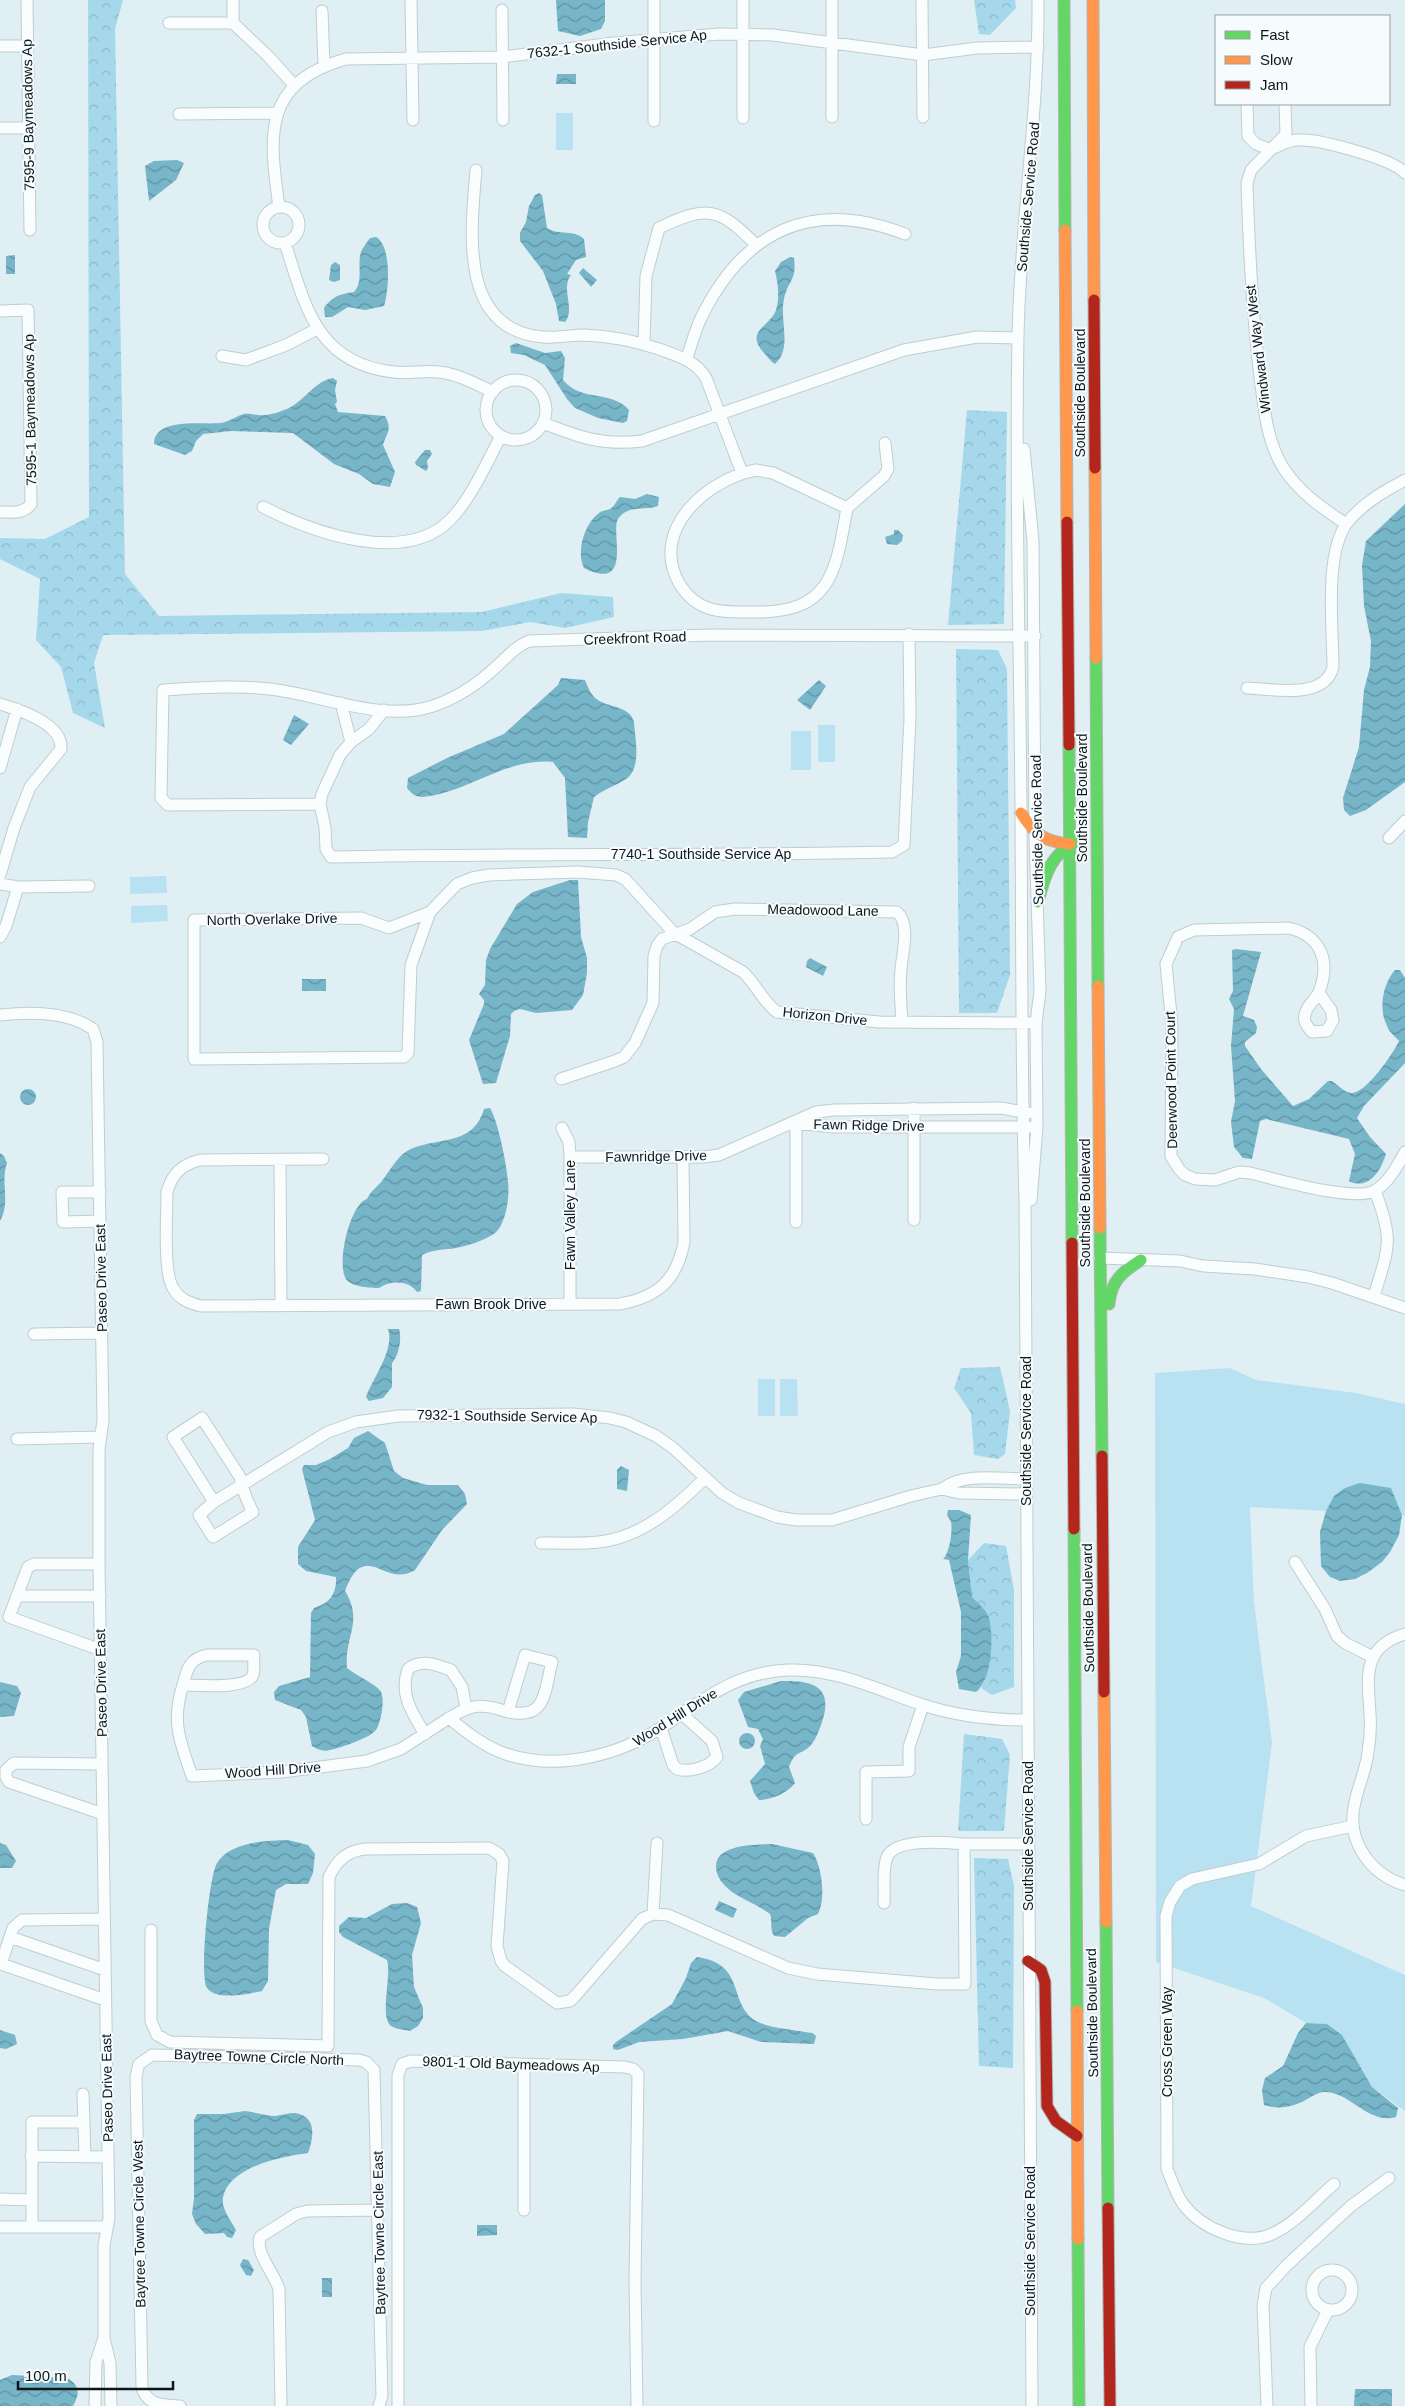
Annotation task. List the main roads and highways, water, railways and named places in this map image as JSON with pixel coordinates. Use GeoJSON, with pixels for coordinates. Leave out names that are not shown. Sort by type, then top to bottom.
{"type":"FeatureCollection","features":[{"type":"Feature","properties":{"kind":"highway","name":"Southside Boulevard"},"geometry":{"type":"LineString","coordinates":[[1064,0],[1079,2406]]}},
{"type":"Feature","properties":{"kind":"highway","name":"Southside Boulevard"},"geometry":{"type":"LineString","coordinates":[[1093,0],[1100,1258],[1110,2406]]}},
{"type":"Feature","properties":{"kind":"highway"},"geometry":{"type":"LineString","coordinates":[[1021,813],[1035,836],[1051,843],[1070,844]]}},
{"type":"Feature","properties":{"kind":"highway"},"geometry":{"type":"LineString","coordinates":[[1038,902],[1047,867],[1054,856],[1070,844],[1083,838],[1097,825]]}},
{"type":"Feature","properties":{"kind":"highway"},"geometry":{"type":"LineString","coordinates":[[1072,1203],[1079,1239],[1086,1248],[1100,1258]]}},
{"type":"Feature","properties":{"kind":"highway"},"geometry":{"type":"LineString","coordinates":[[1101,1335],[1108,1316],[1111,1284],[1121,1273],[1141,1260]]}},
{"type":"Feature","properties":{"kind":"highway"},"geometry":{"type":"LineString","coordinates":[[1028,1961],[1041,1970],[1045,1982],[1047,2106],[1056,2121],[1076,2136]]}},
{"type":"Feature","properties":{"kind":"water"},"geometry":{"type":"Polygon","coordinates":[[[556,0],[605,0],[605,21],[601,29],[580,36],[558,31],[556,0]]]}},
{"type":"Feature","properties":{"kind":"water"},"geometry":{"type":"Polygon","coordinates":[[[557,74],[576,74],[576,84],[556,84],[557,74]]]}},
{"type":"Feature","properties":{"kind":"water"},"geometry":{"type":"Polygon","coordinates":[[[177,160],[184,163],[176,180],[149,201],[145,166],[154,161],[177,160]]]}},
{"type":"Feature","properties":{"kind":"water"},"geometry":{"type":"Polygon","coordinates":[[[539,193],[542,195],[547,228],[556,232],[576,234],[584,239],[586,257],[576,260],[567,274],[571,275],[567,286],[569,311],[565,322],[559,321],[556,304],[543,271],[520,241],[520,233],[526,222],[529,206],[535,195],[539,193]]]}},
{"type":"Feature","properties":{"kind":"water"},"geometry":{"type":"Polygon","coordinates":[[[376,237],[385,249],[387,259],[388,280],[384,306],[365,310],[348,307],[332,317],[325,317],[324,308],[334,298],[354,292],[357,288],[361,251],[370,238],[376,237]]]}},
{"type":"Feature","properties":{"kind":"water"},"geometry":{"type":"Polygon","coordinates":[[[15,255],[15,274],[6,274],[6,256],[15,255]]]}},
{"type":"Feature","properties":{"kind":"water"},"geometry":{"type":"Polygon","coordinates":[[[790,257],[794,258],[795,266],[784,299],[783,350],[775,364],[759,346],[757,334],[776,310],[778,290],[775,271],[781,262],[790,257]]]}},
{"type":"Feature","properties":{"kind":"water"},"geometry":{"type":"Polygon","coordinates":[[[335,262],[340,265],[340,280],[334,282],[329,280],[331,265],[335,262]]]}},
{"type":"Feature","properties":{"kind":"water"},"geometry":{"type":"Polygon","coordinates":[[[583,268],[597,280],[591,287],[579,273],[583,268]]]}},
{"type":"Feature","properties":{"kind":"water"},"geometry":{"type":"Polygon","coordinates":[[[516,343],[545,353],[561,351],[565,358],[563,380],[570,387],[579,391],[614,400],[622,404],[629,410],[627,421],[623,423],[598,418],[575,408],[545,365],[524,355],[511,353],[510,346],[516,343]]]}},
{"type":"Feature","properties":{"kind":"water"},"geometry":{"type":"Polygon","coordinates":[[[333,378],[337,381],[335,390],[337,402],[335,404],[338,412],[385,416],[389,427],[383,445],[395,472],[390,487],[373,484],[359,474],[334,464],[293,433],[231,431],[203,434],[196,441],[192,451],[185,455],[154,444],[156,435],[170,426],[192,423],[220,423],[244,414],[267,415],[280,412],[295,405],[321,383],[333,378]]]}},
{"type":"Feature","properties":{"kind":"water"},"geometry":{"type":"Polygon","coordinates":[[[425,450],[430,450],[432,454],[427,461],[428,468],[426,471],[416,465],[415,462],[425,450]]]}},
{"type":"Feature","properties":{"kind":"water"},"geometry":{"type":"Polygon","coordinates":[[[647,494],[659,497],[658,506],[627,511],[618,519],[616,525],[617,557],[615,566],[609,572],[599,574],[584,568],[581,546],[589,524],[594,518],[600,512],[609,510],[620,497],[635,499],[647,494]]]}},
{"type":"Feature","properties":{"kind":"water"},"geometry":{"type":"Polygon","coordinates":[[[1405,504],[1405,782],[1366,810],[1350,816],[1344,810],[1343,798],[1359,747],[1364,690],[1370,667],[1371,641],[1364,606],[1362,565],[1366,541],[1405,504]]]}},
{"type":"Feature","properties":{"kind":"water"},"geometry":{"type":"Polygon","coordinates":[[[894,530],[898,530],[903,535],[902,541],[897,545],[887,544],[885,537],[894,534],[894,530]]]}},
{"type":"Feature","properties":{"kind":"water"},"geometry":{"type":"Polygon","coordinates":[[[561,678],[585,680],[593,696],[603,703],[624,710],[632,717],[634,722],[636,761],[634,768],[626,779],[594,797],[588,822],[587,838],[568,837],[565,778],[553,762],[519,765],[455,789],[423,797],[414,794],[407,788],[408,778],[447,758],[504,734],[558,685],[561,678]]]}},
{"type":"Feature","properties":{"kind":"water"},"geometry":{"type":"Polygon","coordinates":[[[819,680],[826,686],[810,710],[797,700],[819,680]]]}},
{"type":"Feature","properties":{"kind":"water"},"geometry":{"type":"Polygon","coordinates":[[[294,715],[309,724],[291,745],[283,740],[294,715]]]}},
{"type":"Feature","properties":{"kind":"water"},"geometry":{"type":"Polygon","coordinates":[[[570,880],[578,880],[581,937],[587,958],[587,973],[583,995],[572,1010],[536,1013],[520,1009],[514,1011],[511,1014],[510,1036],[496,1083],[483,1084],[469,1040],[484,1004],[484,1000],[479,994],[485,985],[486,960],[490,949],[517,904],[533,892],[570,880]]]}},
{"type":"Feature","properties":{"kind":"water"},"geometry":{"type":"Polygon","coordinates":[[[1232,950],[1261,952],[1243,1016],[1254,1020],[1257,1027],[1256,1033],[1245,1042],[1245,1046],[1261,1069],[1293,1106],[1309,1099],[1328,1081],[1332,1081],[1349,1093],[1352,1093],[1364,1087],[1371,1080],[1391,1055],[1399,1041],[1389,1030],[1384,1019],[1382,1004],[1387,982],[1395,970],[1400,970],[1405,978],[1405,1063],[1364,1106],[1357,1118],[1370,1137],[1386,1154],[1377,1172],[1368,1181],[1356,1183],[1349,1181],[1355,1154],[1349,1139],[1266,1119],[1260,1121],[1252,1159],[1243,1158],[1234,1147],[1231,1122],[1235,1101],[1231,1046],[1234,1009],[1229,999],[1233,991],[1232,950]]]}},
{"type":"Feature","properties":{"kind":"water"},"geometry":{"type":"Polygon","coordinates":[[[810,958],[827,967],[823,976],[806,967],[807,961],[810,958]]]}},
{"type":"Feature","properties":{"kind":"water"},"geometry":{"type":"Polygon","coordinates":[[[302,979],[326,979],[326,991],[302,991],[302,979]]]}},
{"type":"Feature","properties":{"kind":"water"},"geometry":{"type":"Polygon","coordinates":[[[25,1089],[31,1089],[36,1094],[34,1103],[25,1105],[20,1100],[20,1094],[25,1089]]]}},
{"type":"Feature","properties":{"kind":"water"},"geometry":{"type":"Polygon","coordinates":[[[490,1108],[502,1144],[508,1188],[508,1202],[499,1229],[491,1236],[465,1246],[422,1255],[421,1291],[417,1292],[409,1285],[399,1282],[383,1285],[379,1288],[371,1288],[349,1282],[343,1271],[344,1248],[350,1222],[361,1203],[367,1199],[407,1151],[418,1146],[462,1135],[471,1130],[479,1121],[484,1109],[490,1108]]]}},
{"type":"Feature","properties":{"kind":"water"},"geometry":{"type":"Polygon","coordinates":[[[0,1153],[4,1156],[7,1163],[4,1178],[5,1207],[0,1221],[0,1153]]]}},
{"type":"Feature","properties":{"kind":"water"},"geometry":{"type":"Polygon","coordinates":[[[388,1329],[399,1329],[400,1337],[398,1351],[392,1363],[392,1387],[383,1398],[369,1401],[366,1397],[386,1354],[389,1337],[388,1329]]]}},
{"type":"Feature","properties":{"kind":"water"},"geometry":{"type":"Polygon","coordinates":[[[368,1431],[385,1443],[394,1471],[403,1478],[427,1485],[458,1485],[465,1494],[467,1504],[442,1530],[415,1570],[404,1574],[394,1574],[368,1566],[360,1568],[352,1575],[345,1591],[353,1612],[347,1668],[379,1689],[383,1700],[382,1711],[378,1726],[373,1733],[347,1745],[327,1751],[312,1746],[306,1717],[301,1710],[275,1700],[274,1692],[279,1686],[310,1677],[311,1613],[314,1608],[320,1606],[331,1597],[336,1583],[336,1577],[306,1571],[298,1564],[298,1547],[315,1520],[302,1469],[304,1465],[316,1465],[330,1459],[348,1448],[354,1438],[368,1431]]]}},
{"type":"Feature","properties":{"kind":"water"},"geometry":{"type":"Polygon","coordinates":[[[621,1466],[629,1470],[627,1491],[617,1489],[617,1470],[621,1466]]]}},
{"type":"Feature","properties":{"kind":"water"},"geometry":{"type":"Polygon","coordinates":[[[1360,1483],[1391,1488],[1402,1515],[1399,1535],[1382,1562],[1355,1579],[1340,1581],[1330,1577],[1321,1566],[1320,1532],[1326,1511],[1334,1496],[1345,1488],[1360,1483]]]}},
{"type":"Feature","properties":{"kind":"water"},"geometry":{"type":"Polygon","coordinates":[[[948,1510],[959,1510],[971,1515],[968,1560],[972,1597],[986,1612],[991,1626],[988,1668],[981,1686],[976,1692],[959,1689],[956,1672],[961,1656],[961,1612],[949,1560],[943,1559],[949,1548],[951,1537],[951,1521],[947,1515],[948,1510]]]}},
{"type":"Feature","properties":{"kind":"water"},"geometry":{"type":"Polygon","coordinates":[[[781,1681],[803,1682],[819,1688],[825,1702],[825,1712],[814,1741],[807,1749],[796,1755],[789,1767],[795,1783],[792,1787],[769,1799],[759,1800],[754,1793],[750,1781],[765,1764],[760,1746],[763,1739],[758,1729],[748,1727],[738,1700],[744,1692],[781,1681]]]}},
{"type":"Feature","properties":{"kind":"water"},"geometry":{"type":"Polygon","coordinates":[[[0,1682],[17,1686],[21,1693],[14,1716],[0,1717],[0,1682]]]}},
{"type":"Feature","properties":{"kind":"water"},"geometry":{"type":"Polygon","coordinates":[[[747,1733],[755,1741],[747,1749],[739,1741],[747,1733]]]}},
{"type":"Feature","properties":{"kind":"water"},"geometry":{"type":"Polygon","coordinates":[[[288,1840],[308,1845],[315,1854],[313,1873],[308,1884],[286,1884],[276,1890],[269,1929],[268,1981],[262,1991],[241,1995],[225,1995],[211,1992],[207,1988],[204,1966],[208,1905],[217,1863],[231,1850],[240,1846],[288,1840]]]}},
{"type":"Feature","properties":{"kind":"water"},"geometry":{"type":"Polygon","coordinates":[[[0,1843],[6,1845],[16,1861],[12,1868],[0,1868],[0,1843]]]}},
{"type":"Feature","properties":{"kind":"water"},"geometry":{"type":"Polygon","coordinates":[[[772,1844],[813,1853],[821,1874],[822,1900],[818,1914],[808,1918],[785,1937],[774,1936],[770,1914],[729,1890],[721,1881],[716,1871],[718,1859],[729,1850],[738,1847],[772,1844]]]}},
{"type":"Feature","properties":{"kind":"water"},"geometry":{"type":"Polygon","coordinates":[[[719,1901],[737,1909],[733,1918],[715,1910],[719,1901]]]}},
{"type":"Feature","properties":{"kind":"water"},"geometry":{"type":"Polygon","coordinates":[[[407,1903],[417,1907],[421,1923],[412,1955],[414,1987],[423,2008],[423,2018],[418,2026],[410,2031],[393,2027],[388,2021],[386,2014],[387,1960],[343,1937],[339,1932],[339,1926],[349,1917],[366,1918],[392,1904],[407,1903]]]}},
{"type":"Feature","properties":{"kind":"water"},"geometry":{"type":"Polygon","coordinates":[[[697,1957],[713,1961],[723,1967],[730,1976],[747,2013],[756,2021],[775,2027],[812,2033],[816,2036],[814,2044],[761,2042],[728,2031],[683,2039],[639,2042],[618,2050],[613,2049],[613,2045],[616,2042],[672,2004],[686,1978],[691,1963],[697,1957]]]}},
{"type":"Feature","properties":{"kind":"water"},"geometry":{"type":"Polygon","coordinates":[[[1306,2023],[1327,2024],[1342,2035],[1372,2087],[1398,2108],[1396,2117],[1376,2116],[1341,2096],[1323,2092],[1288,2107],[1264,2105],[1262,2090],[1265,2078],[1283,2066],[1298,2033],[1306,2023]]]}},
{"type":"Feature","properties":{"kind":"water"},"geometry":{"type":"Polygon","coordinates":[[[0,2030],[15,2035],[17,2044],[6,2049],[0,2048],[0,2030]]]}},
{"type":"Feature","properties":{"kind":"water"},"geometry":{"type":"Polygon","coordinates":[[[245,2111],[272,2116],[295,2113],[302,2115],[307,2118],[312,2128],[310,2147],[308,2153],[271,2160],[235,2178],[227,2187],[223,2198],[223,2206],[236,2230],[232,2238],[227,2237],[224,2233],[205,2234],[196,2224],[192,2214],[194,2198],[194,2120],[197,2114],[224,2114],[245,2111]]]}},
{"type":"Feature","properties":{"kind":"water"},"geometry":{"type":"Polygon","coordinates":[[[477,2225],[497,2225],[497,2235],[477,2236],[477,2225]]]}},
{"type":"Feature","properties":{"kind":"water"},"geometry":{"type":"Polygon","coordinates":[[[243,2259],[248,2260],[254,2270],[251,2276],[246,2275],[240,2265],[243,2259]]]}},
{"type":"Feature","properties":{"kind":"water"},"geometry":{"type":"Polygon","coordinates":[[[322,2278],[332,2278],[332,2297],[322,2297],[322,2278]]]}},
{"type":"Feature","properties":{"kind":"water"},"geometry":{"type":"Polygon","coordinates":[[[12,2375],[67,2378],[74,2384],[78,2394],[73,2406],[0,2406],[0,2380],[12,2375]]]}},
{"type":"Feature","properties":{"kind":"water"},"geometry":{"type":"Polygon","coordinates":[[[1355,2389],[1392,2389],[1392,2406],[1354,2406],[1355,2389]]]}}]}
